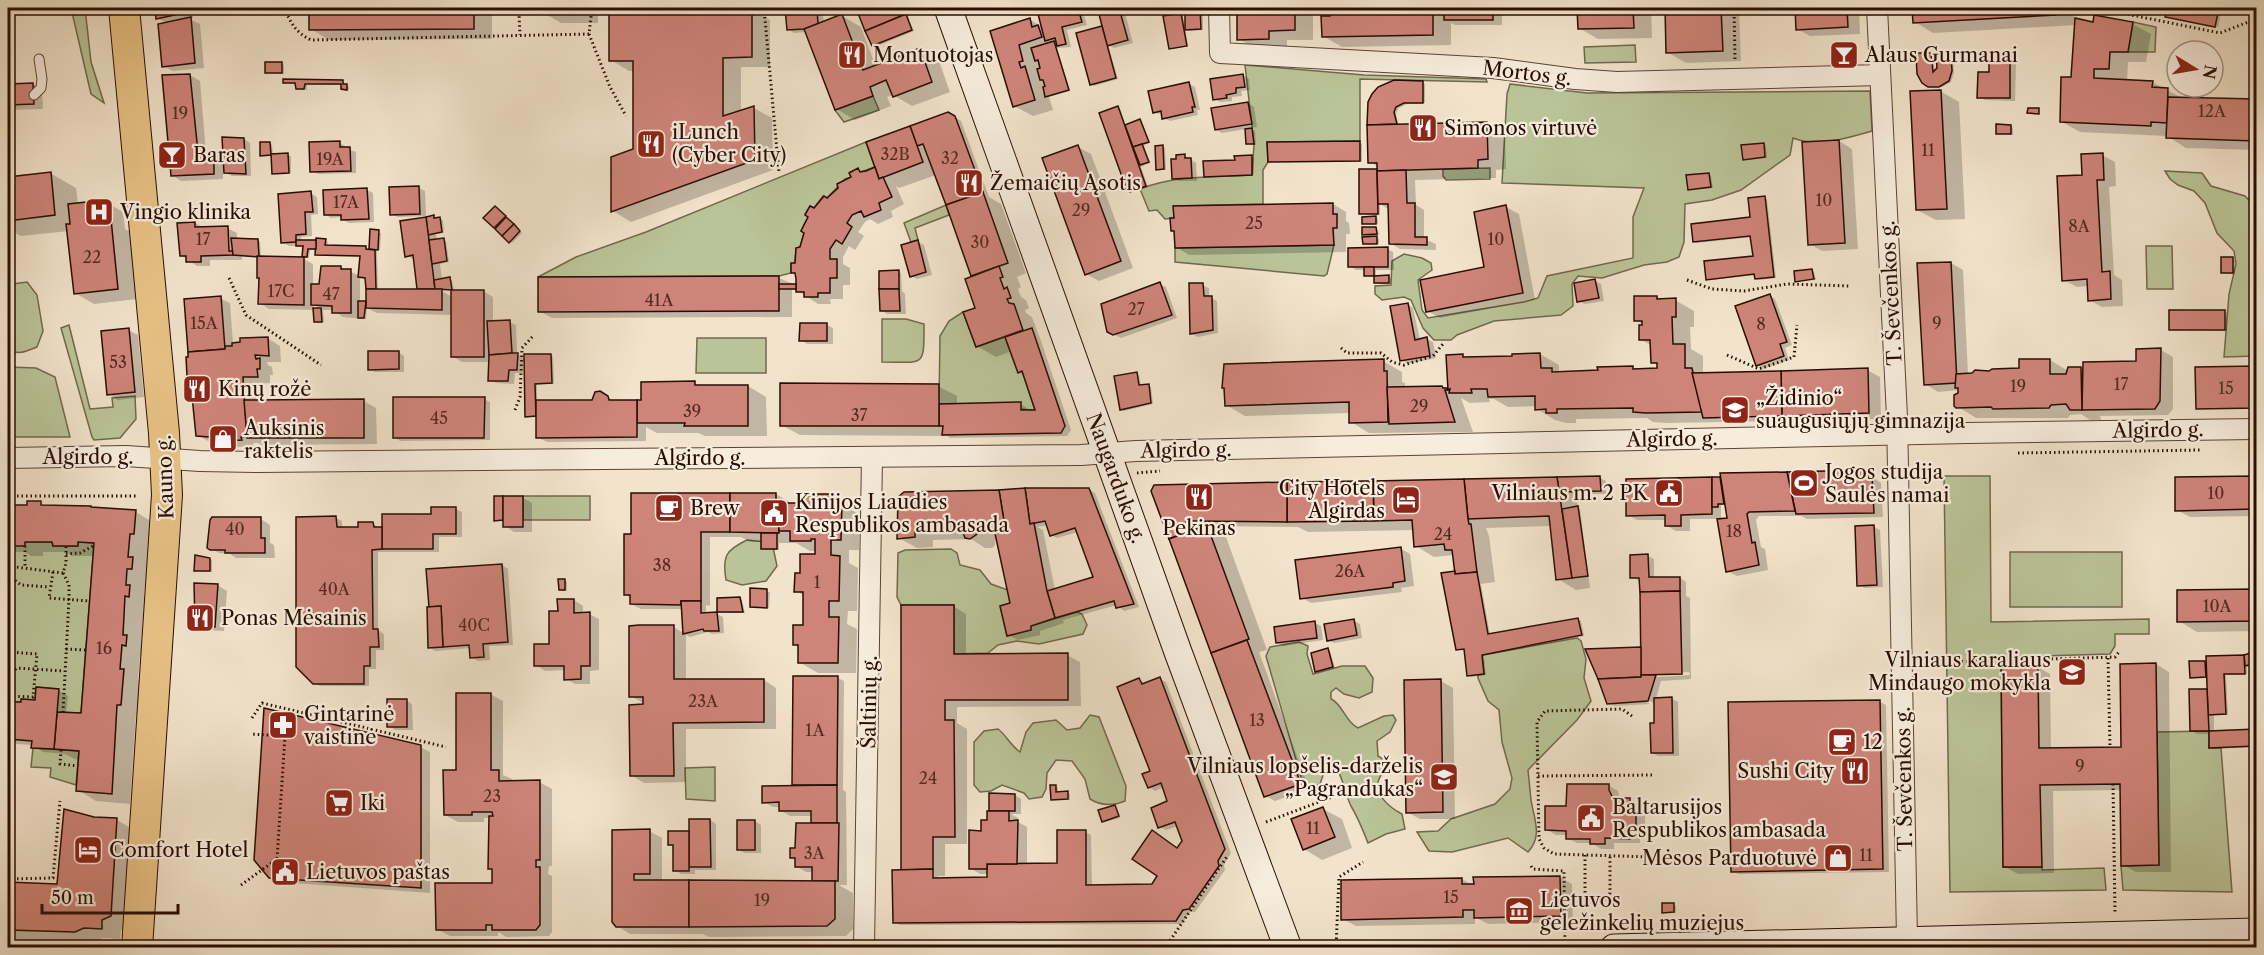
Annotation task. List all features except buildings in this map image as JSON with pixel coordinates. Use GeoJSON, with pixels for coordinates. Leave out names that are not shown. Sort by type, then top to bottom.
{"type":"FeatureCollection","features":[{"type":"Feature","properties":{"kind":"main road","name":"Kauno g."},"geometry":{"type":"LineString","coordinates":[[124,8],[166,458],[166,540],[137,948]]}},
{"type":"Feature","properties":{"kind":"main road","name":"Naugarduko g."},"geometry":{"type":"LineString","coordinates":[[948,8],[1288,948]]}},
{"type":"Feature","properties":{"kind":"main road"},"geometry":{"type":"LineString","coordinates":[[1614,948],[2256,932]]}},
{"type":"Feature","properties":{"kind":"street","name":"Mortos g."},"geometry":{"type":"LineString","coordinates":[[1219,8],[1220,53],[1493,68],[1617,82],[1880,75]]}},
{"type":"Feature","properties":{"kind":"street","name":"T. Ševčenkos g."},"geometry":{"type":"LineString","coordinates":[[1877,8],[1898,435],[1907,939]]}},
{"type":"Feature","properties":{"kind":"street","name":"Algirdo g."},"geometry":{"type":"LineString","coordinates":[[8,458],[126,456],[256,462],[872,457],[2256,429]]}},
{"type":"Feature","properties":{"kind":"street","name":"Šaltinių g."},"geometry":{"type":"LineString","coordinates":[[864,948],[872,457]]}},
{"type":"Feature","properties":{"kind":"lane"},"geometry":{"type":"LineString","coordinates":[[34,94],[41,88],[39,59]]}},
{"type":"Feature","properties":{"kind":"path"},"geometry":{"type":"LineString","coordinates":[[284,8],[291,25],[298,34],[310,40],[589,34]]}},
{"type":"Feature","properties":{"kind":"path"},"geometry":{"type":"LineString","coordinates":[[516,8],[519,14],[520,36]]}},
{"type":"Feature","properties":{"kind":"path"},"geometry":{"type":"LineString","coordinates":[[592,8],[589,34],[610,87],[626,116]]}},
{"type":"Feature","properties":{"kind":"path"},"geometry":{"type":"LineString","coordinates":[[764,8],[779,173]]}},
{"type":"Feature","properties":{"kind":"path"},"geometry":{"type":"LineString","coordinates":[[1734,8],[1735,79]]}},
{"type":"Feature","properties":{"kind":"path"},"geometry":{"type":"LineString","coordinates":[[2097,8],[2220,33],[2256,19]]}},
{"type":"Feature","properties":{"kind":"path"},"geometry":{"type":"LineString","coordinates":[[229,278],[246,315],[321,364]]}},
{"type":"Feature","properties":{"kind":"path"},"geometry":{"type":"LineString","coordinates":[[1687,280],[1712,289],[1744,291],[1787,284],[1851,286]]}},
{"type":"Feature","properties":{"kind":"path"},"geometry":{"type":"LineString","coordinates":[[1728,355],[1759,369],[1794,357],[1797,326]]}},
{"type":"Feature","properties":{"kind":"path"},"geometry":{"type":"LineString","coordinates":[[515,410],[520,397],[522,348],[534,335]]}},
{"type":"Feature","properties":{"kind":"path"},"geometry":{"type":"LineString","coordinates":[[1341,348],[1347,353],[1381,353],[1392,362],[1404,365],[1433,356],[1443,344]]}},
{"type":"Feature","properties":{"kind":"path"},"geometry":{"type":"LineString","coordinates":[[8,496],[136,496]]}},
{"type":"Feature","properties":{"kind":"path"},"geometry":{"type":"LineString","coordinates":[[25,546],[25,567]]}},
{"type":"Feature","properties":{"kind":"path"},"geometry":{"type":"LineString","coordinates":[[63,712],[69,599],[69,585],[63,573],[66,546]]}},
{"type":"Feature","properties":{"kind":"path"},"geometry":{"type":"LineString","coordinates":[[66,554],[81,553],[93,546]]}},
{"type":"Feature","properties":{"kind":"path"},"geometry":{"type":"LineString","coordinates":[[8,566],[63,573]]}},
{"type":"Feature","properties":{"kind":"path"},"geometry":{"type":"LineString","coordinates":[[53,572],[48,598],[89,601]]}},
{"type":"Feature","properties":{"kind":"path"},"geometry":{"type":"LineString","coordinates":[[2252,572],[2256,573]]}},
{"type":"Feature","properties":{"kind":"path"},"geometry":{"type":"LineString","coordinates":[[8,575],[21,585],[49,587]]}},
{"type":"Feature","properties":{"kind":"path"},"geometry":{"type":"LineString","coordinates":[[66,649],[86,650]]}},
{"type":"Feature","properties":{"kind":"path"},"geometry":{"type":"LineString","coordinates":[[8,652],[37,654],[33,698],[8,696]]}},
{"type":"Feature","properties":{"kind":"path"},"geometry":{"type":"LineString","coordinates":[[1948,662],[2108,658],[2115,657],[2119,652]]}},
{"type":"Feature","properties":{"kind":"path"},"geometry":{"type":"LineString","coordinates":[[2108,658],[2110,747]]}},
{"type":"Feature","properties":{"kind":"path"},"geometry":{"type":"LineString","coordinates":[[8,675],[17,669],[64,671]]}},
{"type":"Feature","properties":{"kind":"path"},"geometry":{"type":"LineString","coordinates":[[252,718],[262,703],[446,747]]}},
{"type":"Feature","properties":{"kind":"path"},"geometry":{"type":"LineString","coordinates":[[1632,716],[1622,708],[1545,711],[1537,722],[1539,839],[1544,848],[1554,854],[1651,857]]}},
{"type":"Feature","properties":{"kind":"path"},"geometry":{"type":"LineString","coordinates":[[241,885],[277,859],[284,758],[285,735],[251,734]]}},
{"type":"Feature","properties":{"kind":"path"},"geometry":{"type":"LineString","coordinates":[[61,750],[60,764],[78,766]]}},
{"type":"Feature","properties":{"kind":"path"},"geometry":{"type":"LineString","coordinates":[[1538,776],[1654,775]]}},
{"type":"Feature","properties":{"kind":"path"},"geometry":{"type":"LineString","coordinates":[[2113,784],[2115,905]]}},
{"type":"Feature","properties":{"kind":"path"},"geometry":{"type":"LineString","coordinates":[[1165,948],[1245,831],[1340,794]]}},
{"type":"Feature","properties":{"kind":"path"},"geometry":{"type":"LineString","coordinates":[[8,879],[53,878],[60,801]]}},
{"type":"Feature","properties":{"kind":"path"},"geometry":{"type":"LineString","coordinates":[[1585,855],[1585,893],[1588,901],[1594,903],[1607,900],[1610,893],[1610,856]]}},
{"type":"Feature","properties":{"kind":"path"},"geometry":{"type":"LineString","coordinates":[[1336,948],[1339,876],[1363,862]]}},
{"type":"Feature","properties":{"kind":"path"},"geometry":{"type":"LineString","coordinates":[[1531,866],[1533,869],[1563,871],[1566,948]]}},
{"type":"Feature","properties":{"kind":"green space"},"geometry":{"type":"Polygon","coordinates":[[[71,8],[85,8],[91,62],[104,103],[91,94],[71,8]]]}},
{"type":"Feature","properties":{"kind":"green space"},"geometry":{"type":"Polygon","coordinates":[[[2133,22],[2156,27],[2155,52],[2128,52],[2133,22]]]}},
{"type":"Feature","properties":{"kind":"green space"},"geometry":{"type":"Polygon","coordinates":[[[1635,45],[1636,62],[1585,63],[1584,47],[1635,45]]]}},
{"type":"Feature","properties":{"kind":"green space"},"geometry":{"type":"Polygon","coordinates":[[[1245,65],[1364,75],[1486,79],[1487,82],[1360,79],[1360,141],[1267,142],[1268,162],[1263,170],[1263,204],[1174,206],[1174,218],[1165,219],[1157,210],[1149,211],[1140,189],[1154,184],[1181,179],[1252,175],[1254,144],[1245,65]]]}},
{"type":"Feature","properties":{"kind":"green space"},"geometry":{"type":"Polygon","coordinates":[[[1510,84],[1587,93],[1870,91],[1872,131],[1822,142],[1793,138],[1790,155],[1741,190],[1712,200],[1685,204],[1684,242],[1679,257],[1602,278],[1578,276],[1572,284],[1573,306],[1561,315],[1494,321],[1457,335],[1451,340],[1434,340],[1423,328],[1411,300],[1404,297],[1382,300],[1375,294],[1375,286],[1391,285],[1392,261],[1404,254],[1422,258],[1431,263],[1432,270],[1418,280],[1422,310],[1428,318],[1538,298],[1547,276],[1633,258],[1633,217],[1644,188],[1502,183],[1507,94],[1510,84]]]}},
{"type":"Feature","properties":{"kind":"green space"},"geometry":{"type":"Polygon","coordinates":[[[873,96],[879,110],[844,122],[835,110],[873,96]]]}},
{"type":"Feature","properties":{"kind":"green space"},"geometry":{"type":"Polygon","coordinates":[[[866,142],[875,167],[860,172],[858,169],[850,172],[851,177],[845,179],[827,198],[823,196],[814,208],[810,206],[805,214],[808,217],[801,231],[804,233],[800,247],[796,248],[795,263],[791,264],[791,273],[779,276],[538,277],[576,257],[646,232],[866,142]]]}},
{"type":"Feature","properties":{"kind":"green space"},"geometry":{"type":"Polygon","coordinates":[[[1490,168],[1490,179],[1446,180],[1443,176],[1443,169],[1490,168]]]}},
{"type":"Feature","properties":{"kind":"green space"},"geometry":{"type":"Polygon","coordinates":[[[2165,171],[2202,173],[2211,186],[2245,196],[2256,208],[2256,356],[2224,357],[2229,294],[2236,264],[2234,251],[2217,233],[2205,203],[2194,191],[2170,179],[2165,171]]]}},
{"type":"Feature","properties":{"kind":"green space"},"geometry":{"type":"Polygon","coordinates":[[[946,205],[949,215],[915,228],[918,240],[911,242],[904,223],[946,205]]]}},
{"type":"Feature","properties":{"kind":"green space"},"geometry":{"type":"Polygon","coordinates":[[[1334,245],[1327,274],[1324,276],[1175,262],[1175,248],[1334,245]]]}},
{"type":"Feature","properties":{"kind":"green space"},"geometry":{"type":"Polygon","coordinates":[[[2146,246],[2172,246],[2173,289],[2147,289],[2146,246]]]}},
{"type":"Feature","properties":{"kind":"green space"},"geometry":{"type":"Polygon","coordinates":[[[27,282],[37,295],[43,331],[37,347],[15,352],[8,349],[8,290],[12,284],[27,282]]]}},
{"type":"Feature","properties":{"kind":"green space"},"geometry":{"type":"Polygon","coordinates":[[[963,312],[976,347],[1005,337],[1018,372],[1022,371],[1035,410],[939,404],[940,336],[949,321],[963,312]]]}},
{"type":"Feature","properties":{"kind":"green space"},"geometry":{"type":"Polygon","coordinates":[[[882,319],[906,319],[924,324],[923,348],[919,360],[882,362],[882,319]]]}},
{"type":"Feature","properties":{"kind":"green space"},"geometry":{"type":"Polygon","coordinates":[[[69,325],[90,409],[113,407],[112,398],[135,396],[136,419],[120,438],[94,440],[92,437],[61,328],[69,325]]]}},
{"type":"Feature","properties":{"kind":"green space"},"geometry":{"type":"Polygon","coordinates":[[[697,338],[766,338],[766,373],[696,373],[697,338]]]}},
{"type":"Feature","properties":{"kind":"green space"},"geometry":{"type":"Polygon","coordinates":[[[8,367],[36,368],[55,377],[70,437],[8,437],[8,367]]]}},
{"type":"Feature","properties":{"kind":"green space"},"geometry":{"type":"Polygon","coordinates":[[[1944,476],[1990,476],[1991,622],[2149,619],[2149,634],[2115,634],[2115,646],[2110,654],[2001,657],[2003,867],[2042,867],[2042,870],[2104,868],[2106,890],[1950,892],[1944,476]]]}},
{"type":"Feature","properties":{"kind":"green space"},"geometry":{"type":"Polygon","coordinates":[[[523,496],[590,496],[590,520],[523,520],[523,496]]]}},
{"type":"Feature","properties":{"kind":"green space"},"geometry":{"type":"Polygon","coordinates":[[[747,540],[766,542],[773,547],[777,566],[766,581],[742,585],[726,580],[725,559],[734,547],[747,540]]]}},
{"type":"Feature","properties":{"kind":"green space"},"geometry":{"type":"Polygon","coordinates":[[[25,542],[52,542],[53,546],[77,546],[78,542],[94,543],[81,713],[57,712],[58,689],[36,687],[35,700],[22,699],[21,702],[8,702],[8,543],[25,546],[25,542]]]}},
{"type":"Feature","properties":{"kind":"green space"},"geometry":{"type":"Polygon","coordinates":[[[951,549],[957,553],[960,565],[980,570],[991,584],[1008,590],[1010,603],[1000,606],[1007,636],[1031,630],[1031,626],[1077,612],[1082,614],[1087,625],[1083,634],[1039,644],[1017,641],[998,645],[988,653],[954,654],[954,605],[901,605],[897,597],[898,553],[905,550],[951,549]]]}},
{"type":"Feature","properties":{"kind":"green space"},"geometry":{"type":"Polygon","coordinates":[[[2010,552],[2122,552],[2122,607],[2010,607],[2010,552]]]}},
{"type":"Feature","properties":{"kind":"green space"},"geometry":{"type":"Polygon","coordinates":[[[1577,638],[1581,641],[1586,659],[1584,678],[1591,701],[1577,720],[1528,770],[1536,827],[1533,846],[1528,852],[1508,838],[1452,852],[1429,851],[1417,832],[1438,831],[1451,819],[1495,804],[1510,789],[1512,778],[1502,742],[1499,710],[1488,701],[1478,678],[1478,675],[1484,674],[1482,655],[1577,638]]]}},
{"type":"Feature","properties":{"kind":"green space"},"geometry":{"type":"Polygon","coordinates":[[[1299,642],[1308,646],[1307,654],[1313,674],[1342,666],[1365,666],[1373,678],[1372,692],[1359,698],[1344,694],[1336,688],[1331,692],[1331,699],[1358,728],[1384,716],[1393,715],[1396,720],[1390,732],[1377,741],[1378,756],[1388,765],[1380,777],[1378,790],[1392,808],[1402,814],[1405,829],[1386,834],[1368,843],[1337,769],[1326,767],[1320,784],[1311,788],[1303,784],[1266,656],[1270,647],[1299,642]]]}},
{"type":"Feature","properties":{"kind":"green space"},"geometry":{"type":"Polygon","coordinates":[[[1090,715],[1099,717],[1126,786],[1125,801],[1107,804],[1090,799],[1085,779],[1072,761],[1056,760],[1047,773],[1046,789],[1042,797],[1029,799],[1024,793],[1002,785],[991,791],[980,792],[974,785],[974,742],[984,731],[998,729],[1020,752],[1026,732],[1033,723],[1056,720],[1067,730],[1080,728],[1090,715]]]}},
{"type":"Feature","properties":{"kind":"green space"},"geometry":{"type":"Polygon","coordinates":[[[2209,731],[2209,748],[2221,748],[2232,892],[2123,890],[2121,866],[2159,865],[2157,732],[2209,731]]]}},
{"type":"Feature","properties":{"kind":"green space"},"geometry":{"type":"Polygon","coordinates":[[[33,748],[79,751],[76,785],[50,777],[51,768],[31,767],[33,748]]]}},
{"type":"Feature","properties":{"kind":"green space"},"geometry":{"type":"Polygon","coordinates":[[[715,767],[715,801],[686,799],[685,768],[715,767]]]}},
{"type":"Feature","properties":{"kind":"place","name":"Montuotojas"},"geometry":{"type":"Point","coordinates":[852,55]}},
{"type":"Feature","properties":{"kind":"place","name":"Alaus Gurmanai"},"geometry":{"type":"Point","coordinates":[1844,55]}},
{"type":"Feature","properties":{"kind":"place","name":"Simonos virtuvė"},"geometry":{"type":"Point","coordinates":[1423,128]}},
{"type":"Feature","properties":{"kind":"place","name":"iLunch (Cyber City)"},"geometry":{"type":"Point","coordinates":[651,144]}},
{"type":"Feature","properties":{"kind":"place","name":"Baras"},"geometry":{"type":"Point","coordinates":[172,155]}},
{"type":"Feature","properties":{"kind":"place","name":"Žemaičių Ąsotis"},"geometry":{"type":"Point","coordinates":[969,183]}},
{"type":"Feature","properties":{"kind":"place","name":"Vingio klinika"},"geometry":{"type":"Point","coordinates":[99,212]}},
{"type":"Feature","properties":{"kind":"place","name":"Kinų rožė"},"geometry":{"type":"Point","coordinates":[197,389]}},
{"type":"Feature","properties":{"kind":"place","name":"„Židinio“ suaugusiųjų gimnazija"},"geometry":{"type":"Point","coordinates":[1735,410]}},
{"type":"Feature","properties":{"kind":"place","name":"Auksinis raktelis"},"geometry":{"type":"Point","coordinates":[223,439]}},
{"type":"Feature","properties":{"kind":"place","name":"Jogos studija Saulės namai"},"geometry":{"type":"Point","coordinates":[1804,483]}},
{"type":"Feature","properties":{"kind":"place","name":"Vilniaus m. 2 PK"},"geometry":{"type":"Point","coordinates":[1669,493]}},
{"type":"Feature","properties":{"kind":"place","name":"Pekinas"},"geometry":{"type":"Point","coordinates":[1199,497]}},
{"type":"Feature","properties":{"kind":"place","name":"City Hotels Algirdas"},"geometry":{"type":"Point","coordinates":[1406,500]}},
{"type":"Feature","properties":{"kind":"place","name":"Brew"},"geometry":{"type":"Point","coordinates":[669,508]}},
{"type":"Feature","properties":{"kind":"place","name":"Kinijos Liaudies Respublikos ambasada"},"geometry":{"type":"Point","coordinates":[774,513]}},
{"type":"Feature","properties":{"kind":"place","name":"Ponas Mėsainis"},"geometry":{"type":"Point","coordinates":[200,618]}},
{"type":"Feature","properties":{"kind":"place","name":"Vilniaus karaliaus Mindaugo mokykla"},"geometry":{"type":"Point","coordinates":[2072,672]}},
{"type":"Feature","properties":{"kind":"place","name":"Gintarinė vaistinė"},"geometry":{"type":"Point","coordinates":[283,725]}},
{"type":"Feature","properties":{"kind":"place","name":"12"},"geometry":{"type":"Point","coordinates":[1842,742]}},
{"type":"Feature","properties":{"kind":"place","name":"Sushi City"},"geometry":{"type":"Point","coordinates":[1855,771]}},
{"type":"Feature","properties":{"kind":"place","name":"Vilniaus lopšelis-darželis „Pagrandukas“"},"geometry":{"type":"Point","coordinates":[1444,777]}},
{"type":"Feature","properties":{"kind":"place","name":"Iki"},"geometry":{"type":"Point","coordinates":[339,803]}},
{"type":"Feature","properties":{"kind":"place","name":"Baltarusijos Respublikos ambasada"},"geometry":{"type":"Point","coordinates":[1591,818]}},
{"type":"Feature","properties":{"kind":"place","name":"Comfort Hotel"},"geometry":{"type":"Point","coordinates":[88,850]}},
{"type":"Feature","properties":{"kind":"place","name":"Mėsos Parduotuvė"},"geometry":{"type":"Point","coordinates":[1838,858]}},
{"type":"Feature","properties":{"kind":"place","name":"Lietuvos paštas"},"geometry":{"type":"Point","coordinates":[285,872]}},
{"type":"Feature","properties":{"kind":"place","name":"Lietuvos geležinkelių muziejus"},"geometry":{"type":"Point","coordinates":[1519,911]}}]}
